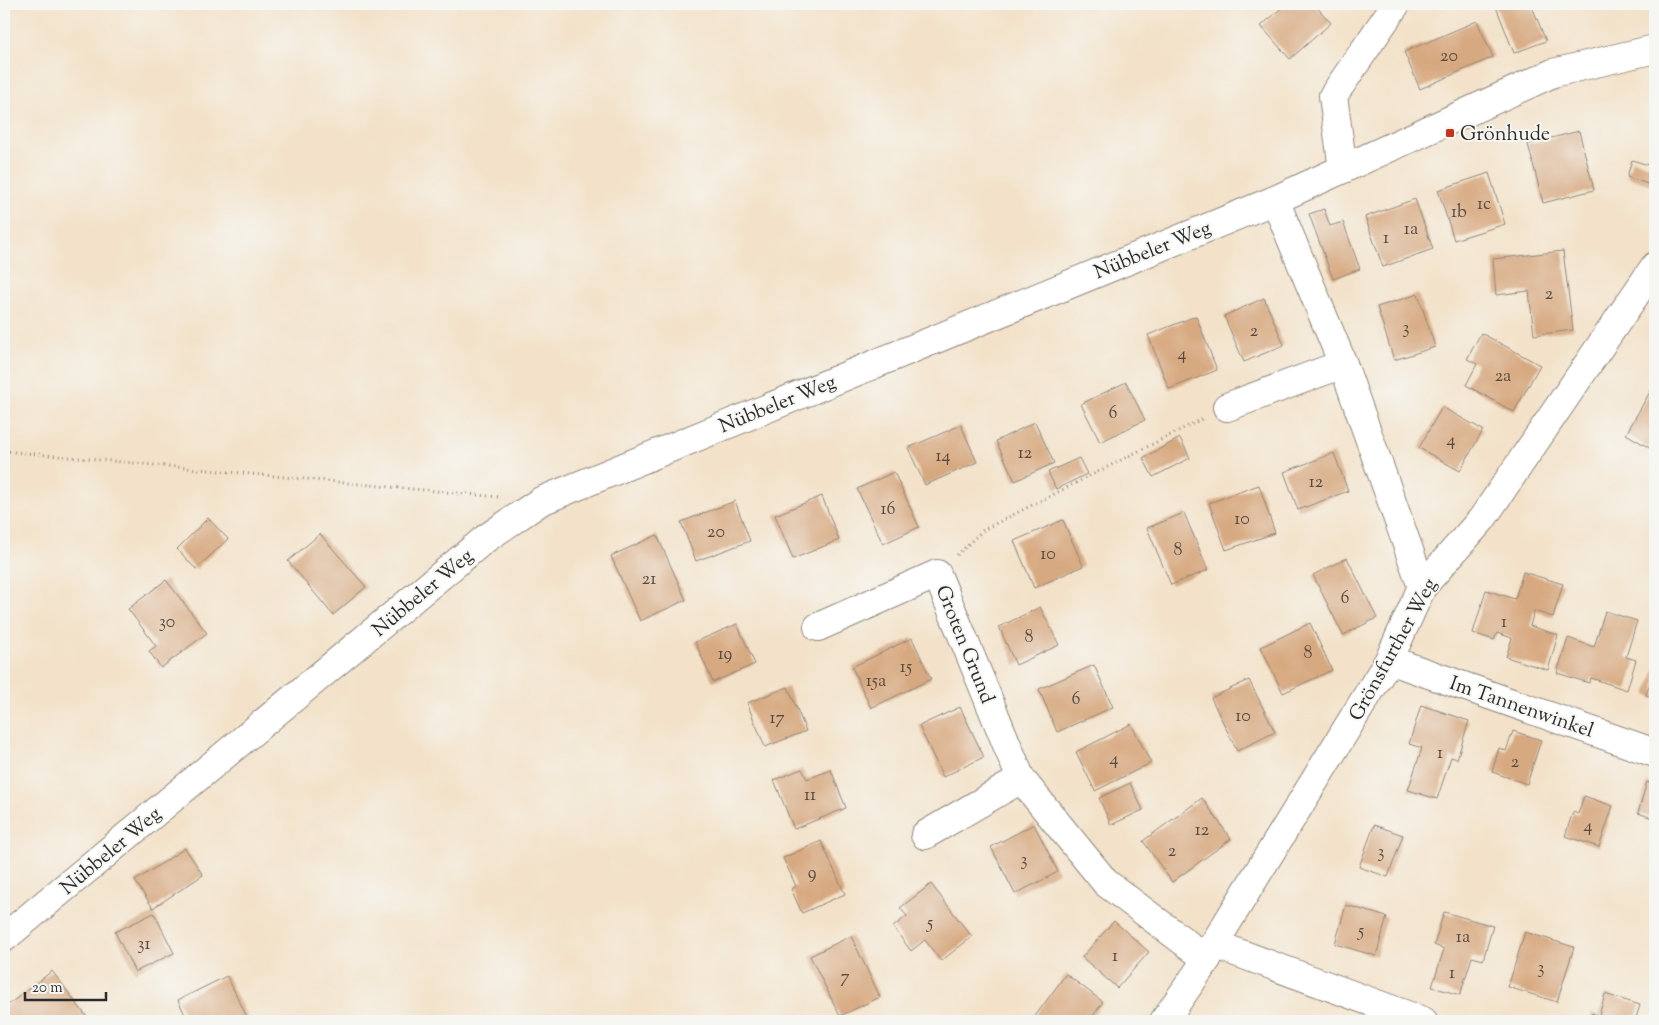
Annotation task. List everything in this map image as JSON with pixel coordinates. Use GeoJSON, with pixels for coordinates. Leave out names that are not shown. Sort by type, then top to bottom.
{"type":"FeatureCollection","features":[{"type":"Feature","properties":{"kind":"street"},"geometry":{"type":"LineString","coordinates":[[1343,169],[1333,96],[1396,4]]}},
{"type":"Feature","properties":{"kind":"street","name":"Nübbeler Weg"},"geometry":{"type":"LineString","coordinates":[[4,938],[485,540],[541,500],[1275,200],[1553,73],[1655,48]]}},
{"type":"Feature","properties":{"kind":"street"},"geometry":{"type":"LineString","coordinates":[[1275,200],[1343,364],[1422,587]]}},
{"type":"Feature","properties":{"kind":"street","name":"Grönsfurther Weg"},"geometry":{"type":"LineString","coordinates":[[1164,1021],[1211,952],[1389,660],[1422,587],[1482,519],[1655,266]]}},
{"type":"Feature","properties":{"kind":"street"},"geometry":{"type":"LineString","coordinates":[[1227,407],[1343,364]]}},
{"type":"Feature","properties":{"kind":"street","name":"Groten Grund"},"geometry":{"type":"LineString","coordinates":[[818,627],[937,574],[1021,779],[1106,883],[1211,952],[1423,1021]]}},
{"type":"Feature","properties":{"kind":"street","name":"Im Tannenwinkel"},"geometry":{"type":"LineString","coordinates":[[1389,660],[1655,752]]}},
{"type":"Feature","properties":{"kind":"street"},"geometry":{"type":"LineString","coordinates":[[925,836],[1021,779]]}},
{"type":"Feature","properties":{"kind":"path"},"geometry":{"type":"LineString","coordinates":[[937,574],[983,530],[1227,407]]}},
{"type":"Feature","properties":{"kind":"path"},"geometry":{"type":"LineString","coordinates":[[4,451],[541,500]]}},
{"type":"Feature","properties":{"kind":"building"},"geometry":{"type":"Polygon","coordinates":[[[1286,4],[1314,4],[1331,23],[1290,59],[1261,26],[1286,4]]]}},
{"type":"Feature","properties":{"kind":"building"},"geometry":{"type":"Polygon","coordinates":[[[1495,4],[1531,4],[1546,41],[1514,53],[1495,4]]]}},
{"type":"Feature","properties":{"kind":"building"},"geometry":{"type":"Polygon","coordinates":[[[1477,21],[1493,57],[1420,89],[1404,52],[1477,21]]]}},
{"type":"Feature","properties":{"kind":"building"},"geometry":{"type":"Polygon","coordinates":[[[1579,131],[1594,190],[1543,203],[1528,144],[1579,131]]]}},
{"type":"Feature","properties":{"kind":"building"},"geometry":{"type":"Polygon","coordinates":[[[1632,160],[1655,167],[1651,185],[1627,177],[1632,160]]]}},
{"type":"Feature","properties":{"kind":"building"},"geometry":{"type":"Polygon","coordinates":[[[1489,173],[1505,224],[1454,240],[1438,190],[1489,173]]]}},
{"type":"Feature","properties":{"kind":"building"},"geometry":{"type":"Polygon","coordinates":[[[1415,199],[1433,249],[1383,267],[1365,217],[1415,199]]]}},
{"type":"Feature","properties":{"kind":"building"},"geometry":{"type":"Polygon","coordinates":[[[1324,209],[1330,226],[1343,222],[1360,269],[1333,279],[1309,214],[1324,209]]]}},
{"type":"Feature","properties":{"kind":"building"},"geometry":{"type":"Polygon","coordinates":[[[1563,251],[1573,330],[1534,335],[1529,291],[1496,295],[1493,259],[1563,251]]]}},
{"type":"Feature","properties":{"kind":"building"},"geometry":{"type":"Polygon","coordinates":[[[1418,294],[1435,347],[1394,360],[1377,307],[1418,294]]]}},
{"type":"Feature","properties":{"kind":"building"},"geometry":{"type":"Polygon","coordinates":[[[1264,298],[1284,345],[1244,362],[1224,316],[1264,298]]]}},
{"type":"Feature","properties":{"kind":"building"},"geometry":{"type":"Polygon","coordinates":[[[1196,316],[1217,370],[1169,389],[1148,335],[1196,316]]]}},
{"type":"Feature","properties":{"kind":"building"},"geometry":{"type":"Polygon","coordinates":[[[1481,333],[1540,365],[1514,412],[1466,385],[1477,364],[1467,359],[1481,333]]]}},
{"type":"Feature","properties":{"kind":"building"},"geometry":{"type":"Polygon","coordinates":[[[1126,382],[1145,420],[1100,442],[1081,404],[1126,382]]]}},
{"type":"Feature","properties":{"kind":"building"},"geometry":{"type":"Polygon","coordinates":[[[1655,383],[1655,451],[1626,434],[1655,383]]]}},
{"type":"Feature","properties":{"kind":"building"},"geometry":{"type":"Polygon","coordinates":[[[1442,407],[1483,430],[1460,471],[1419,448],[1442,407]]]}},
{"type":"Feature","properties":{"kind":"building"},"geometry":{"type":"Polygon","coordinates":[[[1035,422],[1054,463],[1015,481],[996,441],[1035,422]]]}},
{"type":"Feature","properties":{"kind":"building"},"geometry":{"type":"Polygon","coordinates":[[[961,425],[977,462],[925,485],[908,448],[961,425]]]}},
{"type":"Feature","properties":{"kind":"building"},"geometry":{"type":"Polygon","coordinates":[[[1180,438],[1190,458],[1153,477],[1143,458],[1180,438]]]}},
{"type":"Feature","properties":{"kind":"building"},"geometry":{"type":"Polygon","coordinates":[[[1334,453],[1348,491],[1298,510],[1284,472],[1334,453]]]}},
{"type":"Feature","properties":{"kind":"building"},"geometry":{"type":"Polygon","coordinates":[[[1079,458],[1087,474],[1056,489],[1048,472],[1079,458]]]}},
{"type":"Feature","properties":{"kind":"building"},"geometry":{"type":"Polygon","coordinates":[[[894,472],[919,527],[883,544],[857,489],[894,472]]]}},
{"type":"Feature","properties":{"kind":"building"},"geometry":{"type":"Polygon","coordinates":[[[1259,485],[1275,533],[1226,550],[1209,503],[1259,485]]]}},
{"type":"Feature","properties":{"kind":"building"},"geometry":{"type":"Polygon","coordinates":[[[822,496],[839,540],[793,559],[775,515],[822,496]]]}},
{"type":"Feature","properties":{"kind":"building"},"geometry":{"type":"Polygon","coordinates":[[[735,501],[750,541],[696,561],[681,522],[735,501]]]}},
{"type":"Feature","properties":{"kind":"building"},"geometry":{"type":"Polygon","coordinates":[[[1184,513],[1208,570],[1171,585],[1147,528],[1184,513]]]}},
{"type":"Feature","properties":{"kind":"building"},"geometry":{"type":"Polygon","coordinates":[[[208,518],[228,539],[196,569],[177,549],[208,518]]]}},
{"type":"Feature","properties":{"kind":"building"},"geometry":{"type":"Polygon","coordinates":[[[1063,520],[1083,566],[1034,588],[1014,541],[1063,520]]]}},
{"type":"Feature","properties":{"kind":"building"},"geometry":{"type":"Polygon","coordinates":[[[320,534],[366,587],[333,615],[288,561],[320,534]]]}},
{"type":"Feature","properties":{"kind":"building"},"geometry":{"type":"Polygon","coordinates":[[[657,535],[686,600],[640,621],[611,556],[657,535]]]}},
{"type":"Feature","properties":{"kind":"building"},"geometry":{"type":"Polygon","coordinates":[[[1347,558],[1377,618],[1343,635],[1313,575],[1347,558]]]}},
{"type":"Feature","properties":{"kind":"building"},"geometry":{"type":"Polygon","coordinates":[[[1523,572],[1563,584],[1553,617],[1534,611],[1530,626],[1558,635],[1548,670],[1506,657],[1512,638],[1497,633],[1494,640],[1473,633],[1486,590],[1515,599],[1523,572]]]}},
{"type":"Feature","properties":{"kind":"building"},"geometry":{"type":"Polygon","coordinates":[[[166,580],[207,633],[161,668],[149,651],[156,646],[128,609],[166,580]]]}},
{"type":"Feature","properties":{"kind":"building"},"geometry":{"type":"Polygon","coordinates":[[[1040,607],[1059,645],[1016,665],[999,627],[1040,607]]]}},
{"type":"Feature","properties":{"kind":"building"},"geometry":{"type":"Polygon","coordinates":[[[1605,611],[1637,621],[1626,657],[1636,660],[1627,690],[1591,678],[1589,683],[1557,673],[1568,638],[1594,647],[1605,611]]]}},
{"type":"Feature","properties":{"kind":"building"},"geometry":{"type":"Polygon","coordinates":[[[1310,623],[1332,670],[1283,693],[1261,647],[1310,623]]]}},
{"type":"Feature","properties":{"kind":"building"},"geometry":{"type":"Polygon","coordinates":[[[737,624],[755,664],[713,682],[695,642],[737,624]]]}},
{"type":"Feature","properties":{"kind":"building"},"geometry":{"type":"Polygon","coordinates":[[[912,638],[931,679],[871,708],[852,667],[912,638]]]}},
{"type":"Feature","properties":{"kind":"building"},"geometry":{"type":"Polygon","coordinates":[[[1094,665],[1113,707],[1057,732],[1039,689],[1094,665]]]}},
{"type":"Feature","properties":{"kind":"building"},"geometry":{"type":"Polygon","coordinates":[[[1655,669],[1655,699],[1646,695],[1655,669]]]}},
{"type":"Feature","properties":{"kind":"building"},"geometry":{"type":"Polygon","coordinates":[[[1249,680],[1275,732],[1237,751],[1211,698],[1249,680]]]}},
{"type":"Feature","properties":{"kind":"building"},"geometry":{"type":"Polygon","coordinates":[[[788,687],[806,731],[765,747],[747,703],[788,687]]]}},
{"type":"Feature","properties":{"kind":"building"},"geometry":{"type":"Polygon","coordinates":[[[1421,705],[1469,721],[1457,759],[1451,757],[1437,799],[1408,790],[1422,748],[1409,744],[1421,705]]]}},
{"type":"Feature","properties":{"kind":"building"},"geometry":{"type":"Polygon","coordinates":[[[960,707],[984,757],[943,777],[919,726],[960,707]]]}},
{"type":"Feature","properties":{"kind":"building"},"geometry":{"type":"Polygon","coordinates":[[[1131,724],[1151,763],[1095,791],[1076,752],[1131,724]]]}},
{"type":"Feature","properties":{"kind":"building"},"geometry":{"type":"Polygon","coordinates":[[[1513,731],[1541,740],[1527,784],[1492,772],[1499,748],[1506,751],[1513,731]]]}},
{"type":"Feature","properties":{"kind":"building"},"geometry":{"type":"Polygon","coordinates":[[[802,769],[807,779],[831,770],[846,808],[794,829],[774,780],[802,769]]]}},
{"type":"Feature","properties":{"kind":"building"},"geometry":{"type":"Polygon","coordinates":[[[1647,782],[1655,785],[1655,819],[1638,813],[1647,782]]]}},
{"type":"Feature","properties":{"kind":"building"},"geometry":{"type":"Polygon","coordinates":[[[1130,783],[1143,810],[1111,825],[1099,798],[1130,783]]]}},
{"type":"Feature","properties":{"kind":"building"},"geometry":{"type":"Polygon","coordinates":[[[1584,796],[1613,806],[1599,847],[1565,836],[1573,812],[1578,814],[1584,796]]]}},
{"type":"Feature","properties":{"kind":"building"},"geometry":{"type":"Polygon","coordinates":[[[1202,798],[1231,839],[1172,882],[1143,841],[1202,798]]]}},
{"type":"Feature","properties":{"kind":"building"},"geometry":{"type":"Polygon","coordinates":[[[1034,824],[1058,872],[1015,894],[991,847],[1034,824]]]}},
{"type":"Feature","properties":{"kind":"building"},"geometry":{"type":"Polygon","coordinates":[[[1374,825],[1403,835],[1388,877],[1359,867],[1374,825]]]}},
{"type":"Feature","properties":{"kind":"building"},"geometry":{"type":"Polygon","coordinates":[[[821,841],[845,894],[802,913],[791,889],[796,886],[783,858],[821,841]]]}},
{"type":"Feature","properties":{"kind":"building"},"geometry":{"type":"Polygon","coordinates":[[[185,848],[203,875],[153,908],[135,881],[185,848]]]}},
{"type":"Feature","properties":{"kind":"building"},"geometry":{"type":"Polygon","coordinates":[[[931,884],[972,937],[941,961],[925,940],[911,951],[893,927],[907,916],[900,908],[931,884]]]}},
{"type":"Feature","properties":{"kind":"building"},"geometry":{"type":"Polygon","coordinates":[[[1346,905],[1387,917],[1376,956],[1335,944],[1346,905]]]}},
{"type":"Feature","properties":{"kind":"building"},"geometry":{"type":"Polygon","coordinates":[[[1444,912],[1493,926],[1483,960],[1472,957],[1460,995],[1432,987],[1444,949],[1434,945],[1444,912]]]}},
{"type":"Feature","properties":{"kind":"building"},"geometry":{"type":"Polygon","coordinates":[[[154,913],[174,953],[135,972],[115,932],[154,913]]]}},
{"type":"Feature","properties":{"kind":"building"},"geometry":{"type":"Polygon","coordinates":[[[1114,921],[1149,952],[1117,988],[1082,957],[1114,921]]]}},
{"type":"Feature","properties":{"kind":"building"},"geometry":{"type":"Polygon","coordinates":[[[1525,932],[1574,947],[1557,1002],[1508,987],[1525,932]]]}},
{"type":"Feature","properties":{"kind":"building"},"geometry":{"type":"Polygon","coordinates":[[[851,936],[880,997],[840,1016],[810,956],[851,936]]]}},
{"type":"Feature","properties":{"kind":"building"},"geometry":{"type":"Polygon","coordinates":[[[52,971],[90,1021],[4,1021],[4,1008],[52,971]]]}},
{"type":"Feature","properties":{"kind":"building"},"geometry":{"type":"Polygon","coordinates":[[[1066,974],[1103,1002],[1089,1021],[1036,1021],[1033,1019],[1066,974]]]}},
{"type":"Feature","properties":{"kind":"building"},"geometry":{"type":"Polygon","coordinates":[[[227,976],[249,1021],[188,1021],[178,1000],[227,976]]]}},
{"type":"Feature","properties":{"kind":"building"},"geometry":{"type":"Polygon","coordinates":[[[1605,994],[1640,1005],[1635,1021],[1589,1021],[1592,1013],[1599,1016],[1605,994]]]}},
{"type":"Feature","properties":{"kind":"place","name":"Grönhude"},"geometry":{"type":"Point","coordinates":[1450,133]}}]}
